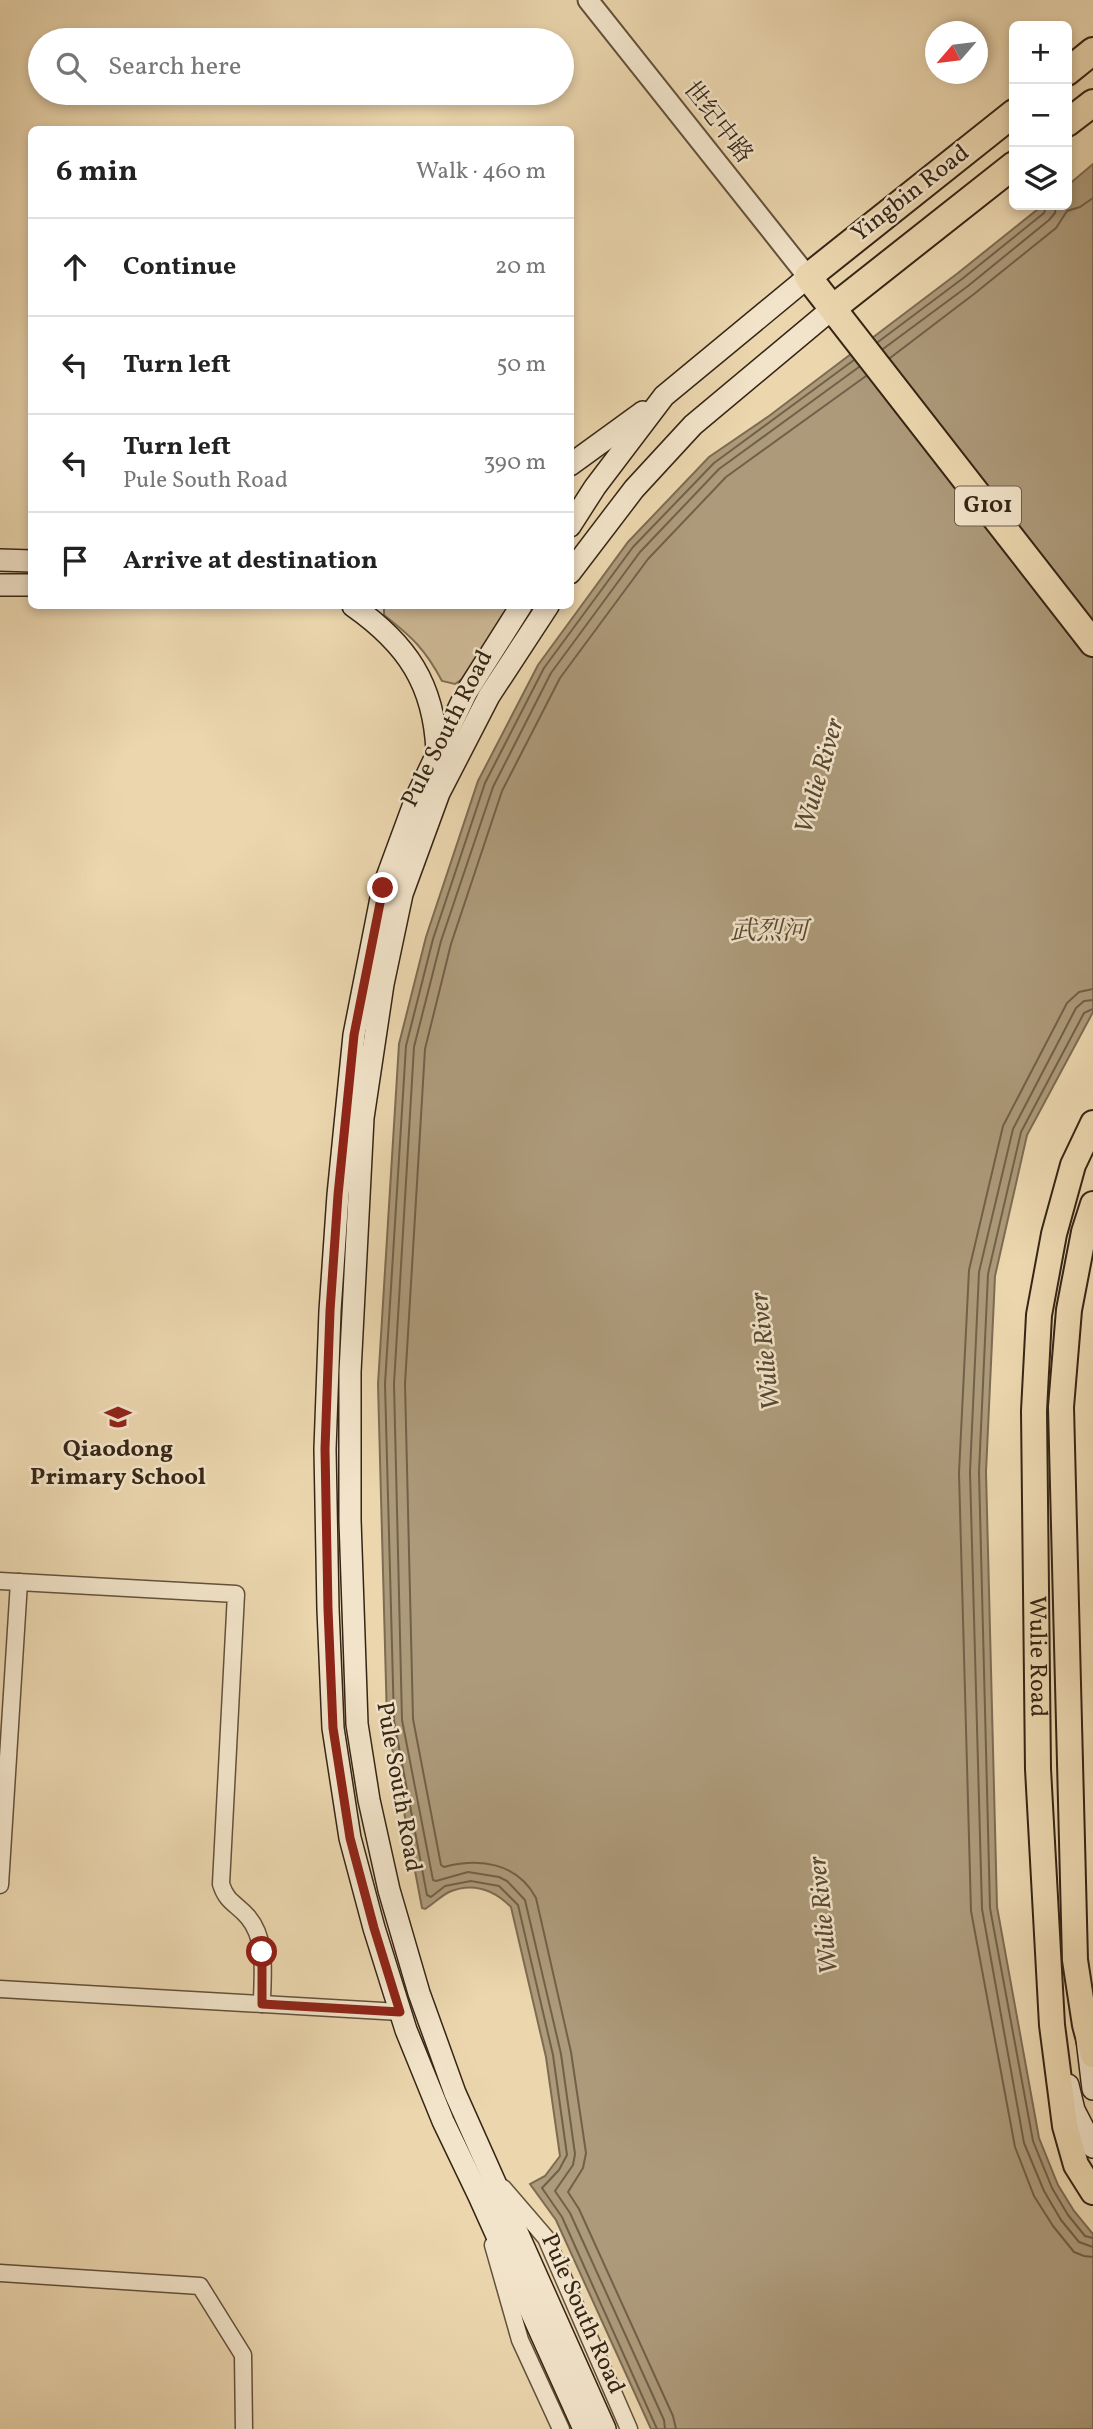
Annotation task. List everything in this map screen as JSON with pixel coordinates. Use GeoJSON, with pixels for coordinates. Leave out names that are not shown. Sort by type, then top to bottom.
{"type":"FeatureCollection","features":[{"type":"Feature","properties":{"kind":"highway"},"geometry":{"type":"LineString","coordinates":[[1072,68],[1093,51]]}},
{"type":"Feature","properties":{"kind":"highway"},"geometry":{"type":"LineString","coordinates":[[1072,119],[1093,103]]}},
{"type":"Feature","properties":{"kind":"highway","name":"Yingbin Road"},"geometry":{"type":"LineString","coordinates":[[808,277],[1009,117]]}},
{"type":"Feature","properties":{"kind":"highway","name":"Yingbin Road"},"geometry":{"type":"LineString","coordinates":[[833,308],[1009,168]]}},
{"type":"Feature","properties":{"kind":"highway","name":"G101"},"geometry":{"type":"LineString","coordinates":[[808,277],[1093,643]]}},
{"type":"Feature","properties":{"kind":"main road"},"geometry":{"type":"LineString","coordinates":[[574,463],[664,396],[808,277]]}},
{"type":"Feature","properties":{"kind":"main road"},"geometry":{"type":"LineString","coordinates":[[574,568],[634,489],[693,425],[833,308]]}},
{"type":"Feature","properties":{"kind":"main road"},"geometry":{"type":"LineString","coordinates":[[574,519],[664,396]]}},
{"type":"Feature","properties":{"kind":"main road"},"geometry":{"type":"LineString","coordinates":[[0,560],[28,561]]}},
{"type":"Feature","properties":{"kind":"main road"},"geometry":{"type":"LineString","coordinates":[[0,585],[28,585]]}},
{"type":"Feature","properties":{"kind":"main road"},"geometry":{"type":"LineString","coordinates":[[356,609],[389,636],[408,657],[432,705],[438,753]]}},
{"type":"Feature","properties":{"kind":"main road","name":"Pule South Road"},"geometry":{"type":"LineString","coordinates":[[519,609],[466,692],[417,796],[383,888],[354,1035],[332,1285],[325,1449],[328,1609],[333,1728],[350,1838],[400,2012],[443,2121],[584,2429]]}},
{"type":"Feature","properties":{"kind":"main road","name":"Pule South Road"},"geometry":{"type":"LineString","coordinates":[[546,609],[489,696],[439,793],[402,894],[383,984],[363,1118],[350,1372],[349,1520],[357,1724],[369,1800],[389,1890],[419,1993],[455,2093],[605,2429]]}},
{"type":"Feature","properties":{"kind":"main road","name":"Wulie Road"},"geometry":{"type":"LineString","coordinates":[[1093,1123],[1073,1166],[1054,1234],[1039,1315],[1034,1411],[1038,1769],[1052,2025],[1065,2126],[1076,2165],[1093,2192]]}},
{"type":"Feature","properties":{"kind":"main road","name":"Wulie Road"},"geometry":{"type":"LineString","coordinates":[[1093,1203],[1084,1232],[1069,1310],[1061,1407],[1075,1959],[1085,2025],[1093,2054]]}},
{"type":"Feature","properties":{"kind":"main road"},"geometry":{"type":"LineString","coordinates":[[1052,2025],[1074,2110],[1093,2147]]}},
{"type":"Feature","properties":{"kind":"main road"},"geometry":{"type":"LineString","coordinates":[[1085,2025],[1093,2089]]}},
{"type":"Feature","properties":{"kind":"street","name":"世纪中路"},"geometry":{"type":"LineString","coordinates":[[588,0],[808,277]]}},
{"type":"Feature","properties":{"kind":"street"},"geometry":{"type":"LineString","coordinates":[[0,1581],[236,1594],[221,1884],[229,1902],[250,1920],[258,1935],[262,1952],[262,2004]]}},
{"type":"Feature","properties":{"kind":"street"},"geometry":{"type":"LineString","coordinates":[[0,1885],[19,1582]]}},
{"type":"Feature","properties":{"kind":"street"},"geometry":{"type":"LineString","coordinates":[[0,1989],[400,2012]]}},
{"type":"Feature","properties":{"kind":"street"},"geometry":{"type":"LineString","coordinates":[[492,2176],[546,2238],[629,2429]]}},
{"type":"Feature","properties":{"kind":"street"},"geometry":{"type":"LineString","coordinates":[[479,2196],[520,2340],[561,2429]]}},
{"type":"Feature","properties":{"kind":"street"},"geometry":{"type":"LineString","coordinates":[[0,2273],[200,2286],[243,2355],[244,2429]]}},
{"type":"Feature","properties":{"kind":"shaded area"},"geometry":{"type":"Polygon","coordinates":[[[384,609],[509,609],[465,677],[455,684],[442,681],[417,644],[384,615],[384,609]]]}},
{"type":"Feature","properties":{"kind":"water","name":"武烈河"},"geometry":{"type":"Polygon","coordinates":[[[1093,164],[1093,1012],[1027,1135],[995,1276],[986,1472],[997,1907],[1039,2138],[1058,2185],[1093,2234],[1093,2429],[651,2429],[556,2220],[530,2184],[545,2176],[560,2156],[546,2057],[511,1907],[498,1896],[483,1889],[466,1888],[449,1892],[425,1909],[422,1908],[387,1721],[378,1384],[399,1044],[426,937],[478,781],[538,665],[628,542],[709,457],[769,416],[1037,210],[1072,210],[1072,182],[1093,164]]]}},
{"type":"Feature","properties":{"kind":"place","name":"Qiaodong Primary School"},"geometry":{"type":"Point","coordinates":[118,1417]}},
{"type":"Feature","properties":{"kind":"route"},"geometry":{"type":"LineString","coordinates":[[262,1952],[262,2004],[400,2012],[350,1838],[333,1728],[325,1449],[338,1195],[354,1035],[383,888]]}},
{"type":"Feature","properties":{"kind":"water label","name":"Wulie River"},"geometry":{"type":"Point","coordinates":[820,776]}},
{"type":"Feature","properties":{"kind":"water label","name":"Wulie River"},"geometry":{"type":"Point","coordinates":[766,1351]}},
{"type":"Feature","properties":{"kind":"water label","name":"Wulie River"},"geometry":{"type":"Point","coordinates":[824,1915]}}]}
